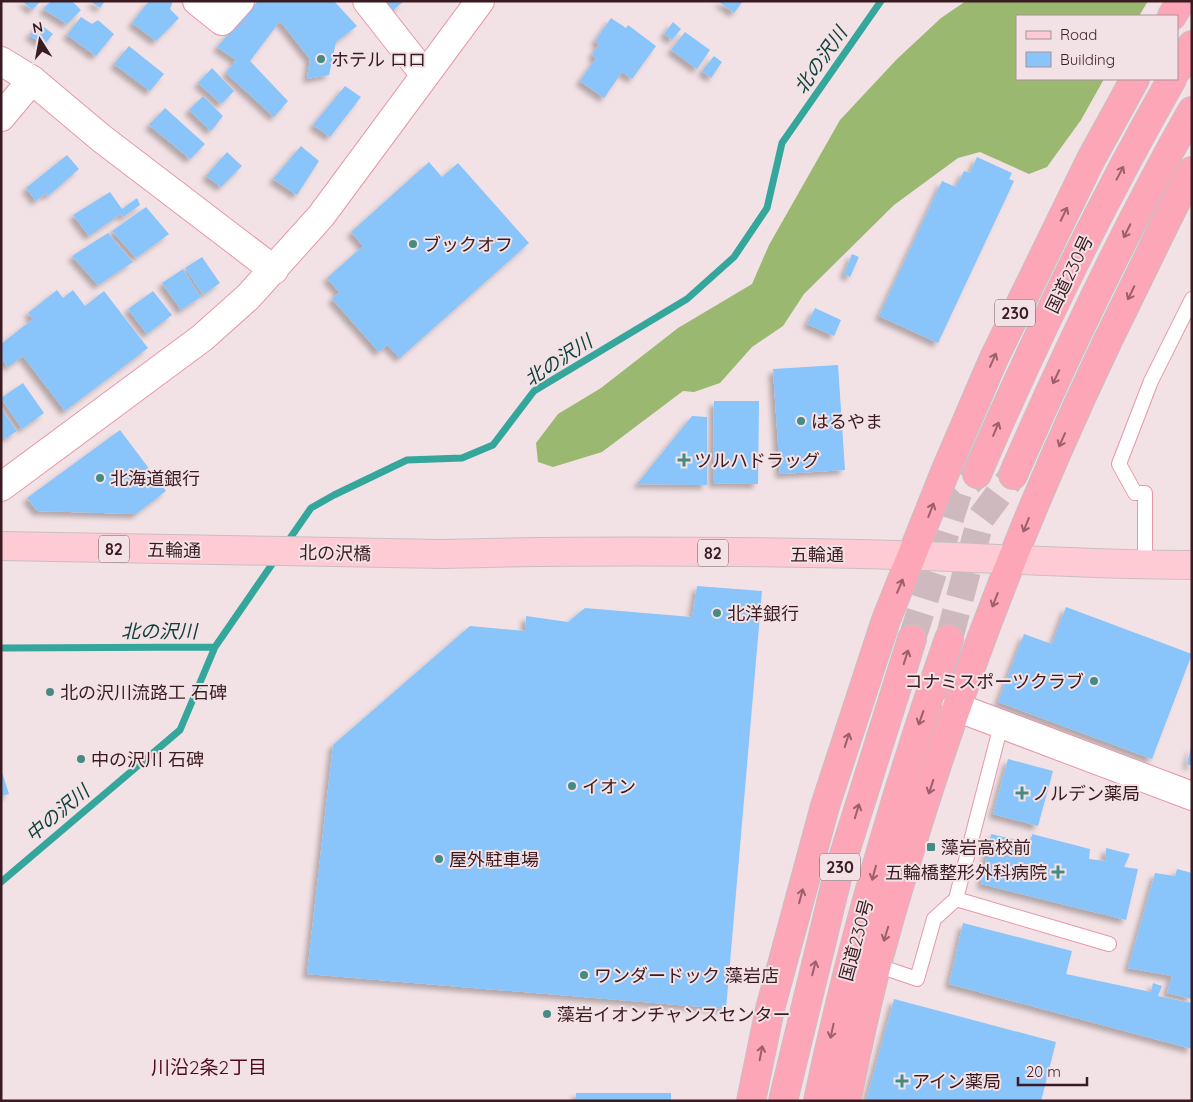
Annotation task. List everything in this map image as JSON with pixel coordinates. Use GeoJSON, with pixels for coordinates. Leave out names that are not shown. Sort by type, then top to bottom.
{"type":"FeatureCollection","features":[{"type":"Feature","properties":{"kind":"highway"},"geometry":{"type":"LineString","coordinates":[[1173,15],[1181,1]]}},
{"type":"Feature","properties":{"kind":"highway"},"geometry":{"type":"LineString","coordinates":[[1178,68],[1192,45]]}},
{"type":"Feature","properties":{"kind":"highway","name":"230"},"geometry":{"type":"LineString","coordinates":[[913,556],[945,472],[1028,285],[1090,159],[1134,80]]}},
{"type":"Feature","properties":{"kind":"highway","name":"国道230号"},"geometry":{"type":"LineString","coordinates":[[977,474],[1019,377],[1064,282],[1107,197],[1171,80]]}},
{"type":"Feature","properties":{"kind":"highway","name":"国道230号"},"geometry":{"type":"LineString","coordinates":[[1013,475],[1080,326],[1138,209],[1192,111]]}},
{"type":"Feature","properties":{"kind":"highway"},"geometry":{"type":"LineString","coordinates":[[846,1101],[876,965],[956,708],[1002,580],[1013,559],[1040,492],[1108,340],[1192,171]]}},
{"type":"Feature","properties":{"kind":"highway"},"geometry":{"type":"LineString","coordinates":[[751,1101],[770,1009],[826,806],[886,620],[913,556]]}},
{"type":"Feature","properties":{"kind":"highway","name":"国道230号"},"geometry":{"type":"LineString","coordinates":[[783,1101],[838,874],[912,639]]}},
{"type":"Feature","properties":{"kind":"highway","name":"国道230号"},"geometry":{"type":"LineString","coordinates":[[818,1101],[835,1017],[881,844],[949,639]]}},
{"type":"Feature","properties":{"kind":"main road","name":"五輪通"},"geometry":{"type":"LineString","coordinates":[[1,546],[227,551]]}},
{"type":"Feature","properties":{"kind":"main road","name":"北の沢橋"},"geometry":{"type":"LineString","coordinates":[[227,551],[442,554]]}},
{"type":"Feature","properties":{"kind":"main road","name":"五輪通"},"geometry":{"type":"LineString","coordinates":[[442,554],[512,552],[913,556],[1013,559],[1068,564],[1192,565]]}},
{"type":"Feature","properties":{"kind":"street"},"geometry":{"type":"LineString","coordinates":[[197,1],[222,20],[240,1]]}},
{"type":"Feature","properties":{"kind":"street"},"geometry":{"type":"LineString","coordinates":[[366,1],[425,75]]}},
{"type":"Feature","properties":{"kind":"street"},"geometry":{"type":"LineString","coordinates":[[1,486],[202,338],[248,297],[321,216],[480,1]]}},
{"type":"Feature","properties":{"kind":"street"},"geometry":{"type":"LineString","coordinates":[[1,61],[32,80],[101,138],[274,270]]}},
{"type":"Feature","properties":{"kind":"street"},"geometry":{"type":"LineString","coordinates":[[1,117],[32,80]]}},
{"type":"Feature","properties":{"kind":"street"},"geometry":{"type":"LineString","coordinates":[[956,708],[1192,796]]}},
{"type":"Feature","properties":{"kind":"lane"},"geometry":{"type":"LineString","coordinates":[[1145,565],[1145,493],[1135,492],[1119,464],[1151,381],[1192,299]]}},
{"type":"Feature","properties":{"kind":"lane"},"geometry":{"type":"LineString","coordinates":[[876,965],[917,979],[934,919],[956,899],[1002,725]]}},
{"type":"Feature","properties":{"kind":"lane"},"geometry":{"type":"LineString","coordinates":[[956,899],[1109,944]]}},
{"type":"Feature","properties":{"kind":"green space"},"geometry":{"type":"Polygon","coordinates":[[[966,1],[1148,1],[1140,15],[1016,15],[1016,80],[1103,80],[1081,120],[1047,167],[1029,174],[980,152],[958,158],[894,205],[804,294],[783,326],[752,347],[720,383],[694,392],[683,391],[602,452],[553,467],[538,462],[536,443],[558,414],[601,388],[678,328],[752,284],[769,245],[840,120],[897,59],[941,18],[966,1]]]}},
{"type":"Feature","properties":{"kind":"building"},"geometry":{"type":"Polygon","coordinates":[[[22,1],[41,1],[32,10],[22,1]]]}},
{"type":"Feature","properties":{"kind":"building"},"geometry":{"type":"Polygon","coordinates":[[[51,1],[72,1],[81,10],[67,24],[43,9],[51,1]]]}},
{"type":"Feature","properties":{"kind":"building"},"geometry":{"type":"Polygon","coordinates":[[[90,1],[105,1],[100,8],[90,1]]]}},
{"type":"Feature","properties":{"kind":"building"},"geometry":{"type":"Polygon","coordinates":[[[149,1],[173,1],[170,9],[179,18],[156,41],[132,23],[149,1]]]}},
{"type":"Feature","properties":{"kind":"building","name":"ホテル ロロ"},"geometry":{"type":"Polygon","coordinates":[[[258,1],[334,1],[357,26],[336,42],[329,75],[307,79],[310,59],[280,21],[250,61],[288,101],[274,117],[226,73],[236,60],[217,47],[258,1]]]}},
{"type":"Feature","properties":{"kind":"building"},"geometry":{"type":"Polygon","coordinates":[[[381,1],[404,1],[390,13],[381,1]]]}},
{"type":"Feature","properties":{"kind":"building"},"geometry":{"type":"Polygon","coordinates":[[[718,1],[743,1],[734,13],[718,1]]]}},
{"type":"Feature","properties":{"kind":"building"},"geometry":{"type":"Polygon","coordinates":[[[81,17],[92,24],[98,20],[114,34],[96,56],[67,35],[81,17]]]}},
{"type":"Feature","properties":{"kind":"building"},"geometry":{"type":"Polygon","coordinates":[[[611,18],[626,28],[628,25],[656,46],[632,79],[622,72],[604,98],[580,81],[596,58],[592,55],[599,44],[595,41],[611,18]]]}},
{"type":"Feature","properties":{"kind":"building"},"geometry":{"type":"Polygon","coordinates":[[[673,22],[681,29],[672,40],[664,34],[673,22]]]}},
{"type":"Feature","properties":{"kind":"building"},"geometry":{"type":"Polygon","coordinates":[[[40,24],[53,34],[44,45],[29,35],[40,24]]]}},
{"type":"Feature","properties":{"kind":"building"},"geometry":{"type":"Polygon","coordinates":[[[685,32],[710,50],[697,69],[671,50],[685,32]]]}},
{"type":"Feature","properties":{"kind":"building"},"geometry":{"type":"Polygon","coordinates":[[[129,46],[164,74],[150,91],[114,64],[129,46]]]}},
{"type":"Feature","properties":{"kind":"building"},"geometry":{"type":"Polygon","coordinates":[[[714,56],[722,62],[711,78],[702,71],[714,56]]]}},
{"type":"Feature","properties":{"kind":"building"},"geometry":{"type":"Polygon","coordinates":[[[212,68],[234,91],[221,104],[198,83],[212,68]]]}},
{"type":"Feature","properties":{"kind":"building"},"geometry":{"type":"Polygon","coordinates":[[[345,86],[361,97],[330,137],[313,125],[345,86]]]}},
{"type":"Feature","properties":{"kind":"building"},"geometry":{"type":"Polygon","coordinates":[[[203,96],[223,116],[211,131],[189,110],[203,96]]]}},
{"type":"Feature","properties":{"kind":"building"},"geometry":{"type":"Polygon","coordinates":[[[165,108],[205,144],[190,159],[149,125],[165,108]]]}},
{"type":"Feature","properties":{"kind":"building"},"geometry":{"type":"Polygon","coordinates":[[[301,146],[319,161],[297,195],[273,179],[301,146]]]}},
{"type":"Feature","properties":{"kind":"building"},"geometry":{"type":"Polygon","coordinates":[[[227,152],[242,166],[221,187],[206,176],[227,152]]]}},
{"type":"Feature","properties":{"kind":"building"},"geometry":{"type":"Polygon","coordinates":[[[67,155],[79,169],[48,196],[46,193],[36,201],[26,188],[67,155]]]}},
{"type":"Feature","properties":{"kind":"building"},"geometry":{"type":"Polygon","coordinates":[[[977,157],[1012,173],[1009,179],[1014,181],[938,343],[879,316],[942,181],[956,187],[964,171],[970,173],[977,157]]]}},
{"type":"Feature","properties":{"kind":"building"},"geometry":{"type":"Polygon","coordinates":[[[429,162],[442,177],[458,163],[529,243],[400,358],[387,345],[379,352],[332,299],[339,292],[327,278],[363,246],[351,232],[429,162]]]}},
{"type":"Feature","properties":{"kind":"building"},"geometry":{"type":"Polygon","coordinates":[[[110,192],[122,209],[137,198],[140,205],[123,217],[121,214],[89,236],[73,215],[110,192]]]}},
{"type":"Feature","properties":{"kind":"building"},"geometry":{"type":"Polygon","coordinates":[[[146,207],[169,234],[136,258],[112,231],[146,207]]]}},
{"type":"Feature","properties":{"kind":"building"},"geometry":{"type":"Polygon","coordinates":[[[108,233],[133,262],[98,285],[72,256],[108,233]]]}},
{"type":"Feature","properties":{"kind":"building"},"geometry":{"type":"Polygon","coordinates":[[[852,254],[859,257],[850,277],[844,274],[852,254]]]}},
{"type":"Feature","properties":{"kind":"building"},"geometry":{"type":"Polygon","coordinates":[[[202,257],[220,283],[203,295],[185,268],[202,257]]]}},
{"type":"Feature","properties":{"kind":"building"},"geometry":{"type":"Polygon","coordinates":[[[183,269],[201,297],[181,310],[162,283],[183,269]]]}},
{"type":"Feature","properties":{"kind":"building"},"geometry":{"type":"Polygon","coordinates":[[[57,290],[63,298],[73,290],[85,306],[104,291],[148,348],[65,411],[23,356],[8,367],[1,358],[1,344],[33,319],[28,313],[57,290]]]}},
{"type":"Feature","properties":{"kind":"building"},"geometry":{"type":"Polygon","coordinates":[[[153,291],[172,315],[147,334],[128,309],[153,291]]]}},
{"type":"Feature","properties":{"kind":"building"},"geometry":{"type":"Polygon","coordinates":[[[815,308],[841,320],[834,336],[807,324],[815,308]]]}},
{"type":"Feature","properties":{"kind":"building"},"geometry":{"type":"Polygon","coordinates":[[[838,365],[845,470],[780,474],[773,369],[838,365]]]}},
{"type":"Feature","properties":{"kind":"building"},"geometry":{"type":"Polygon","coordinates":[[[23,383],[44,413],[22,429],[1,398],[23,383]]]}},
{"type":"Feature","properties":{"kind":"building"},"geometry":{"type":"Polygon","coordinates":[[[714,401],[759,401],[758,484],[713,483],[714,401]]]}},
{"type":"Feature","properties":{"kind":"building"},"geometry":{"type":"Polygon","coordinates":[[[1,408],[17,431],[5,439],[1,435],[1,408]]]}},
{"type":"Feature","properties":{"kind":"building"},"geometry":{"type":"Polygon","coordinates":[[[692,416],[707,417],[707,485],[637,484],[692,416]]]}},
{"type":"Feature","properties":{"kind":"building"},"geometry":{"type":"Polygon","coordinates":[[[120,430],[166,491],[136,514],[37,511],[27,498],[120,430]]]}},
{"type":"Feature","properties":{"kind":"building"},"geometry":{"type":"Polygon","coordinates":[[[697,586],[762,591],[726,1009],[307,974],[333,745],[470,626],[525,631],[526,616],[568,622],[585,608],[692,617],[697,586]]]}},
{"type":"Feature","properties":{"kind":"building"},"geometry":{"type":"Polygon","coordinates":[[[1066,607],[1192,654],[1152,759],[998,702],[1024,634],[1052,644],[1066,607]]]}},
{"type":"Feature","properties":{"kind":"building"},"geometry":{"type":"Polygon","coordinates":[[[1192,747],[1192,766],[1187,764],[1192,747]]]}},
{"type":"Feature","properties":{"kind":"building"},"geometry":{"type":"Polygon","coordinates":[[[1008,759],[1053,771],[1038,826],[993,814],[1008,759]]]}},
{"type":"Feature","properties":{"kind":"building"},"geometry":{"type":"Polygon","coordinates":[[[1,769],[9,794],[1,796],[1,769]]]}},
{"type":"Feature","properties":{"kind":"building"},"geometry":{"type":"Polygon","coordinates":[[[991,834],[1030,843],[1032,834],[1090,849],[1089,859],[1105,861],[1106,848],[1130,854],[1124,867],[1138,869],[1126,920],[981,884],[991,834]]]}},
{"type":"Feature","properties":{"kind":"building"},"geometry":{"type":"Polygon","coordinates":[[[1177,869],[1192,873],[1192,999],[1167,993],[1172,976],[1128,968],[1155,873],[1175,876],[1177,869]]]}},
{"type":"Feature","properties":{"kind":"building"},"geometry":{"type":"Polygon","coordinates":[[[963,923],[1072,951],[1066,974],[1151,992],[1153,983],[1162,986],[1158,996],[1192,1003],[1192,1049],[949,984],[963,923]]]}},
{"type":"Feature","properties":{"kind":"building"},"geometry":{"type":"Polygon","coordinates":[[[894,999],[1056,1042],[1041,1101],[866,1101],[894,999]]]}},
{"type":"Feature","properties":{"kind":"building"},"geometry":{"type":"Polygon","coordinates":[[[576,1093],[671,1093],[671,1101],[576,1101],[576,1093]]]}},
{"type":"Feature","properties":{"kind":"waterway","name":"北の沢川"},"geometry":{"type":"LineString","coordinates":[[286,544],[311,508],[407,460],[462,458],[493,445],[534,391],[687,299],[734,257],[767,208],[782,143],[881,1]]}},
{"type":"Feature","properties":{"kind":"waterway","name":"中の沢川"},"geometry":{"type":"LineString","coordinates":[[1,882],[180,730],[215,647],[277,557]]}},
{"type":"Feature","properties":{"kind":"waterway","name":"北の沢川"},"geometry":{"type":"LineString","coordinates":[[1,648],[215,647]]}},
{"type":"Feature","properties":{"kind":"tunnel"},"geometry":{"type":"LineString","coordinates":[[912,639],[958,493],[977,474]]}},
{"type":"Feature","properties":{"kind":"tunnel"},"geometry":{"type":"LineString","coordinates":[[949,639],[981,518],[1013,475]]}},
{"type":"Feature","properties":{"kind":"place","name":"ホテル ロロ"},"geometry":{"type":"Point","coordinates":[321,59]}},
{"type":"Feature","properties":{"kind":"place","name":"ブックオフ"},"geometry":{"type":"Point","coordinates":[413,244]}},
{"type":"Feature","properties":{"kind":"place","name":"はるやま"},"geometry":{"type":"Point","coordinates":[801,421]}},
{"type":"Feature","properties":{"kind":"place","name":"ツルハドラッグ"},"geometry":{"type":"Point","coordinates":[684,460]}},
{"type":"Feature","properties":{"kind":"place","name":"北海道銀行"},"geometry":{"type":"Point","coordinates":[100,478]}},
{"type":"Feature","properties":{"kind":"place","name":"北洋銀行"},"geometry":{"type":"Point","coordinates":[717,613]}},
{"type":"Feature","properties":{"kind":"place","name":"コナミスポーツクラブ"},"geometry":{"type":"Point","coordinates":[1094,681]}},
{"type":"Feature","properties":{"kind":"place","name":"北の沢川流路工 石碑"},"geometry":{"type":"Point","coordinates":[50,692]}},
{"type":"Feature","properties":{"kind":"place","name":"中の沢川 石碑"},"geometry":{"type":"Point","coordinates":[81,759]}},
{"type":"Feature","properties":{"kind":"place","name":"イオン"},"geometry":{"type":"Point","coordinates":[572,786]}},
{"type":"Feature","properties":{"kind":"place","name":"ノルデン薬局"},"geometry":{"type":"Point","coordinates":[1022,793]}},
{"type":"Feature","properties":{"kind":"place","name":"藻岩高校前"},"geometry":{"type":"Point","coordinates":[931,847]}},
{"type":"Feature","properties":{"kind":"place","name":"屋外駐車場"},"geometry":{"type":"Point","coordinates":[439,859]}},
{"type":"Feature","properties":{"kind":"place","name":"五輪橋整形外科病院"},"geometry":{"type":"Point","coordinates":[1058,872]}},
{"type":"Feature","properties":{"kind":"place","name":"ワンダードック 藻岩店"},"geometry":{"type":"Point","coordinates":[584,975]}},
{"type":"Feature","properties":{"kind":"place","name":"藻岩イオンチャンスセンター"},"geometry":{"type":"Point","coordinates":[547,1014]}},
{"type":"Feature","properties":{"kind":"place","name":"アイン薬局"},"geometry":{"type":"Point","coordinates":[902,1081]}},
{"type":"Feature","properties":{"kind":"district","name":"川沿2条2丁目"},"geometry":{"type":"Point","coordinates":[209,1067]}}]}
